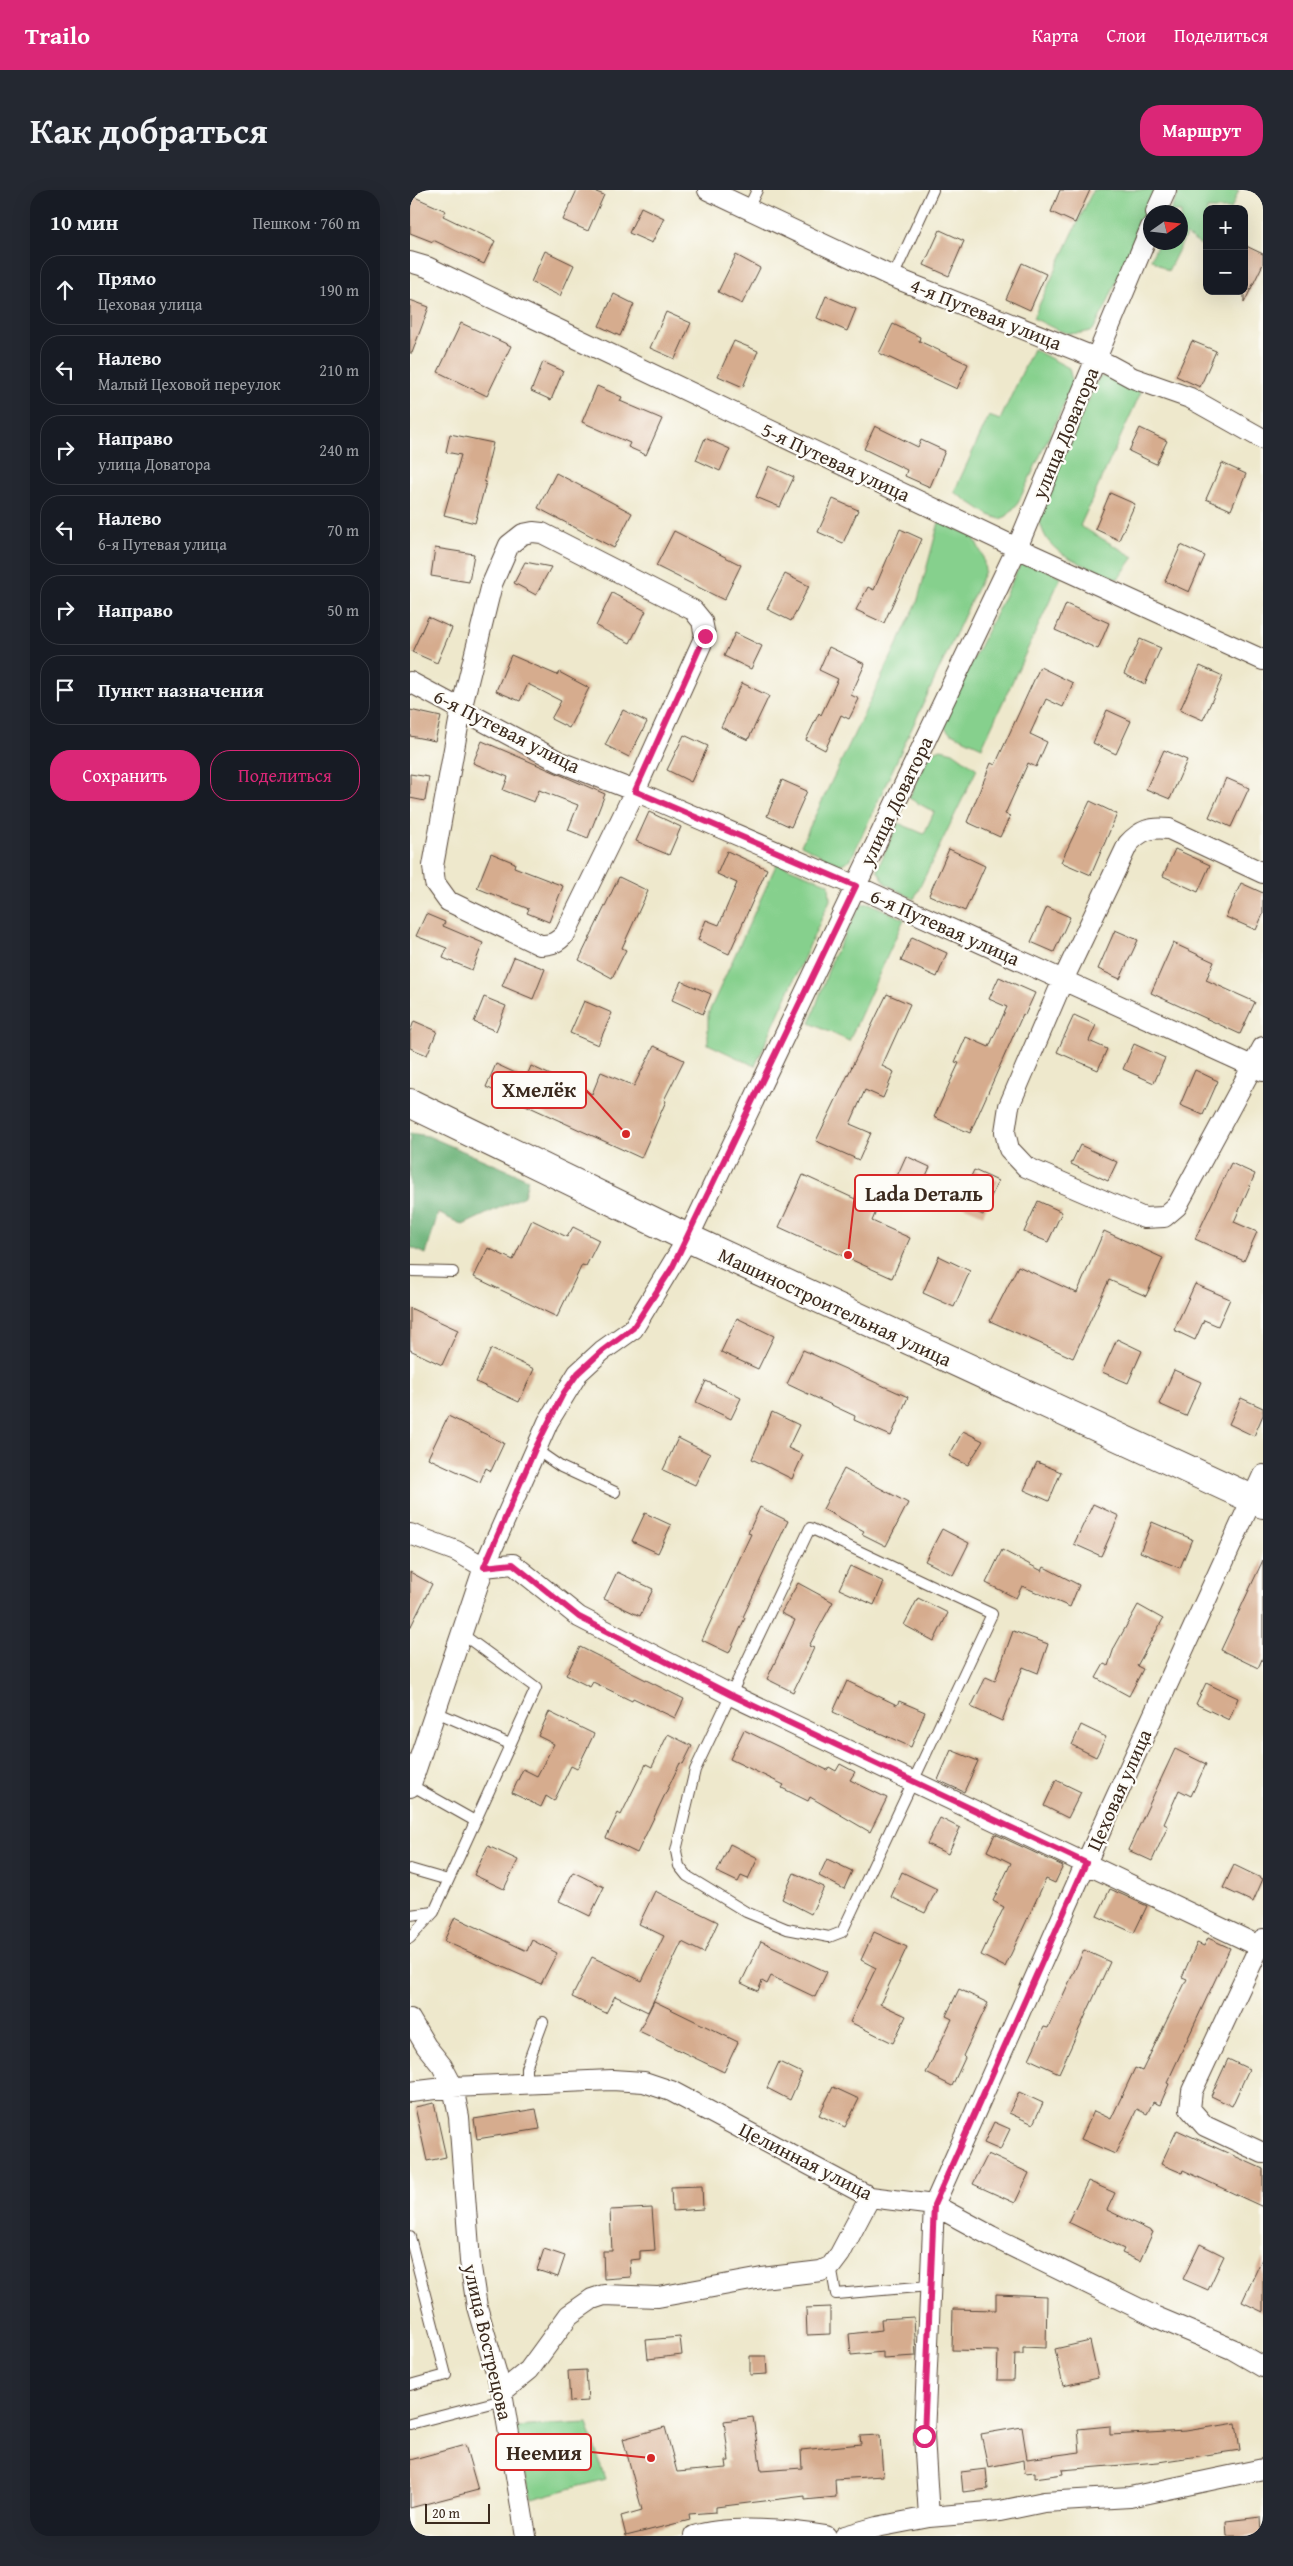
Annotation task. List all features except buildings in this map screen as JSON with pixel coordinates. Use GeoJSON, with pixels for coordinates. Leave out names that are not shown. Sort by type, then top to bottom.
{"type":"FeatureCollection","features":[{"type":"Feature","properties":{"kind":"main road","name":"Машиностроительная улица"},"geometry":{"type":"LineString","coordinates":[[410,1103],[688,1238],[1257,1502]]}},
{"type":"Feature","properties":{"kind":"street","name":"4-я Путевая улица"},"geometry":{"type":"LineString","coordinates":[[708,190],[893,277],[1096,358],[1133,378],[1190,398],[1263,438]]}},
{"type":"Feature","properties":{"kind":"street"},"geometry":{"type":"LineString","coordinates":[[1159,205],[1166,190]]}},
{"type":"Feature","properties":{"kind":"street","name":"улица Доватора"},"geometry":{"type":"LineString","coordinates":[[410,1786],[484,1567],[535,1449],[563,1394],[578,1373],[602,1351],[633,1328],[688,1238],[1017,548],[1143,244]]}},
{"type":"Feature","properties":{"kind":"street","name":"5-я Путевая улица"},"geometry":{"type":"LineString","coordinates":[[410,262],[427,267],[1017,548],[1263,660]]}},
{"type":"Feature","properties":{"kind":"street"},"geometry":{"type":"LineString","coordinates":[[532,532],[542,533],[694,610],[702,621],[705,636],[635,791],[566,934],[559,941],[550,945],[540,945],[448,901],[435,883],[433,866],[460,710],[497,570],[515,538],[532,532]]}},
{"type":"Feature","properties":{"kind":"street","name":"6-я Путевая улица"},"geometry":{"type":"LineString","coordinates":[[410,682],[560,762],[635,791],[856,886],[1258,1069]]}},
{"type":"Feature","properties":{"kind":"street"},"geometry":{"type":"LineString","coordinates":[[1263,873],[1169,829],[1152,827],[1138,832],[1128,844],[1063,980],[1008,1106],[1005,1132],[1009,1149],[1026,1167],[1144,1218],[1164,1217],[1177,1206],[1258,1069],[1263,1047]]}},
{"type":"Feature","properties":{"kind":"street","name":"Цеховая улица"},"geometry":{"type":"LineString","coordinates":[[929,2517],[924,2436],[934,2205],[1086,1863],[1257,1502],[1263,1475]]}},
{"type":"Feature","properties":{"kind":"street"},"geometry":{"type":"LineString","coordinates":[[410,1534],[456,1551],[484,1567],[513,1564],[579,1617],[731,1695],[1262,1944],[1192,2091],[1190,2108],[1206,2126],[1263,2153]]}},
{"type":"Feature","properties":{"kind":"street"},"geometry":{"type":"LineString","coordinates":[[410,2019],[426,2046],[442,2066],[453,2087]]}},
{"type":"Feature","properties":{"kind":"street","name":"Целинная улица"},"geometry":{"type":"LineString","coordinates":[[410,2092],[453,2087],[612,2080],[644,2082],[670,2091],[870,2197],[934,2205],[991,2236],[1156,2317],[1232,2349],[1263,2367]]}},
{"type":"Feature","properties":{"kind":"street","name":"улица Вострецова"},"geometry":{"type":"LineString","coordinates":[[453,2087],[459,2118],[472,2279],[477,2307],[503,2396],[526,2536]]}},
{"type":"Feature","properties":{"kind":"street"},"geometry":{"type":"LineString","coordinates":[[503,2396],[529,2370],[570,2316],[592,2299],[604,2295],[666,2296],[762,2278],[821,2271],[831,2266],[840,2254],[870,2197]]}},
{"type":"Feature","properties":{"kind":"street"},"geometry":{"type":"LineString","coordinates":[[845,2536],[877,2527],[929,2517],[1000,2512],[1044,2502],[1130,2498],[1263,2469]]}},
{"type":"Feature","properties":{"kind":"street"},"geometry":{"type":"LineString","coordinates":[[694,2536],[730,2530],[810,2533],[826,2536]]}},
{"type":"Feature","properties":{"kind":"lane"},"geometry":{"type":"LineString","coordinates":[[748,209],[758,190]]}},
{"type":"Feature","properties":{"kind":"lane"},"geometry":{"type":"LineString","coordinates":[[893,277],[933,190]]}},
{"type":"Feature","properties":{"kind":"lane"},"geometry":{"type":"LineString","coordinates":[[410,1272],[453,1272]]}},
{"type":"Feature","properties":{"kind":"lane"},"geometry":{"type":"LineString","coordinates":[[535,1449],[561,1467],[615,1492]]}},
{"type":"Feature","properties":{"kind":"lane"},"geometry":{"type":"LineString","coordinates":[[810,1528],[992,1614],[913,1781],[842,1932],[829,1937],[788,1929],[746,1912],[688,1876],[678,1866],[676,1851],[695,1770],[810,1528]]}},
{"type":"Feature","properties":{"kind":"lane"},"geometry":{"type":"LineString","coordinates":[[410,1938],[434,1912],[536,1688],[462,1634]]}},
{"type":"Feature","properties":{"kind":"lane"},"geometry":{"type":"LineString","coordinates":[[436,1712],[510,1744]]}},
{"type":"Feature","properties":{"kind":"lane"},"geometry":{"type":"LineString","coordinates":[[410,1786],[475,1821]]}},
{"type":"Feature","properties":{"kind":"lane"},"geometry":{"type":"LineString","coordinates":[[410,1869],[448,1880]]}},
{"type":"Feature","properties":{"kind":"lane"},"geometry":{"type":"LineString","coordinates":[[410,1915],[434,1912]]}},
{"type":"Feature","properties":{"kind":"lane"},"geometry":{"type":"LineString","coordinates":[[526,2084],[527,2062],[544,2022]]}},
{"type":"Feature","properties":{"kind":"lane"},"geometry":{"type":"LineString","coordinates":[[410,2237],[446,2375],[410,2384]]}},
{"type":"Feature","properties":{"kind":"lane"},"geometry":{"type":"LineString","coordinates":[[831,2266],[836,2294],[929,2286]]}},
{"type":"Feature","properties":{"kind":"lane"},"geometry":{"type":"LineString","coordinates":[[410,2424],[503,2396]]}},
{"type":"Feature","properties":{"kind":"green space"},"geometry":{"type":"Polygon","coordinates":[[[1093,190],[1155,190],[1149,205],[1143,205],[1143,218],[1105,308],[1093,330],[1084,333],[1062,332],[1033,318],[1093,190]]]}},
{"type":"Feature","properties":{"kind":"green space"},"geometry":{"type":"Polygon","coordinates":[[[1180,190],[1239,190],[1233,205],[1203,205],[1203,246],[1188,236],[1188,205],[1173,205],[1180,190]]]}},
{"type":"Feature","properties":{"kind":"green space"},"geometry":{"type":"Polygon","coordinates":[[[1155,250],[1178,250],[1168,271],[1151,259],[1155,250]]]}},
{"type":"Feature","properties":{"kind":"green space"},"geometry":{"type":"Polygon","coordinates":[[[1033,349],[1069,368],[1073,385],[1018,503],[1007,516],[1000,519],[989,515],[954,492],[989,416],[1000,420],[1033,349]]]}},
{"type":"Feature","properties":{"kind":"green space"},"geometry":{"type":"Polygon","coordinates":[[[1110,376],[1141,392],[1080,526],[1134,557],[1118,579],[1064,555],[1046,538],[1038,515],[1099,377],[1110,376]]]}},
{"type":"Feature","properties":{"kind":"green space"},"geometry":{"type":"Polygon","coordinates":[[[939,522],[973,536],[983,556],[985,571],[851,859],[840,865],[801,845],[917,603],[939,522]]]}},
{"type":"Feature","properties":{"kind":"green space"},"geometry":{"type":"Polygon","coordinates":[[[1032,562],[1061,577],[982,747],[949,732],[941,724],[1021,563],[1032,562]]]}},
{"type":"Feature","properties":{"kind":"green space"},"geometry":{"type":"Polygon","coordinates":[[[941,749],[953,752],[977,769],[914,899],[886,884],[877,870],[898,823],[924,834],[934,812],[909,798],[929,754],[941,749]]]}},
{"type":"Feature","properties":{"kind":"green space"},"geometry":{"type":"Polygon","coordinates":[[[777,863],[829,884],[830,900],[755,1066],[708,1044],[708,1014],[777,863]]]}},
{"type":"Feature","properties":{"kind":"green space"},"geometry":{"type":"Polygon","coordinates":[[[869,903],[904,919],[849,1041],[810,1023],[833,957],[861,905],[869,903]]]}},
{"type":"Feature","properties":{"kind":"green space"},"geometry":{"type":"Polygon","coordinates":[[[410,1133],[428,1136],[528,1179],[524,1196],[463,1225],[438,1213],[426,1254],[410,1247],[410,1133]]]}},
{"type":"Feature","properties":{"kind":"green space"},"geometry":{"type":"Polygon","coordinates":[[[587,2423],[605,2479],[532,2499],[512,2427],[587,2423]]]}},
{"type":"Feature","properties":{"kind":"place","name":"Хмелёк"},"geometry":{"type":"Point","coordinates":[626,1134]}},
{"type":"Feature","properties":{"kind":"place","name":"Lada Dеталь"},"geometry":{"type":"Point","coordinates":[848,1255]}},
{"type":"Feature","properties":{"kind":"place","name":"Неемия"},"geometry":{"type":"Point","coordinates":[651,2458]}},
{"type":"Feature","properties":{"kind":"route"},"geometry":{"type":"LineString","coordinates":[[705,636],[635,791],[856,886],[672,1268],[633,1328],[602,1351],[578,1373],[563,1394],[535,1449],[484,1567],[513,1564],[579,1617],[731,1695],[1086,1863],[934,2205],[924,2436]]}}]}
